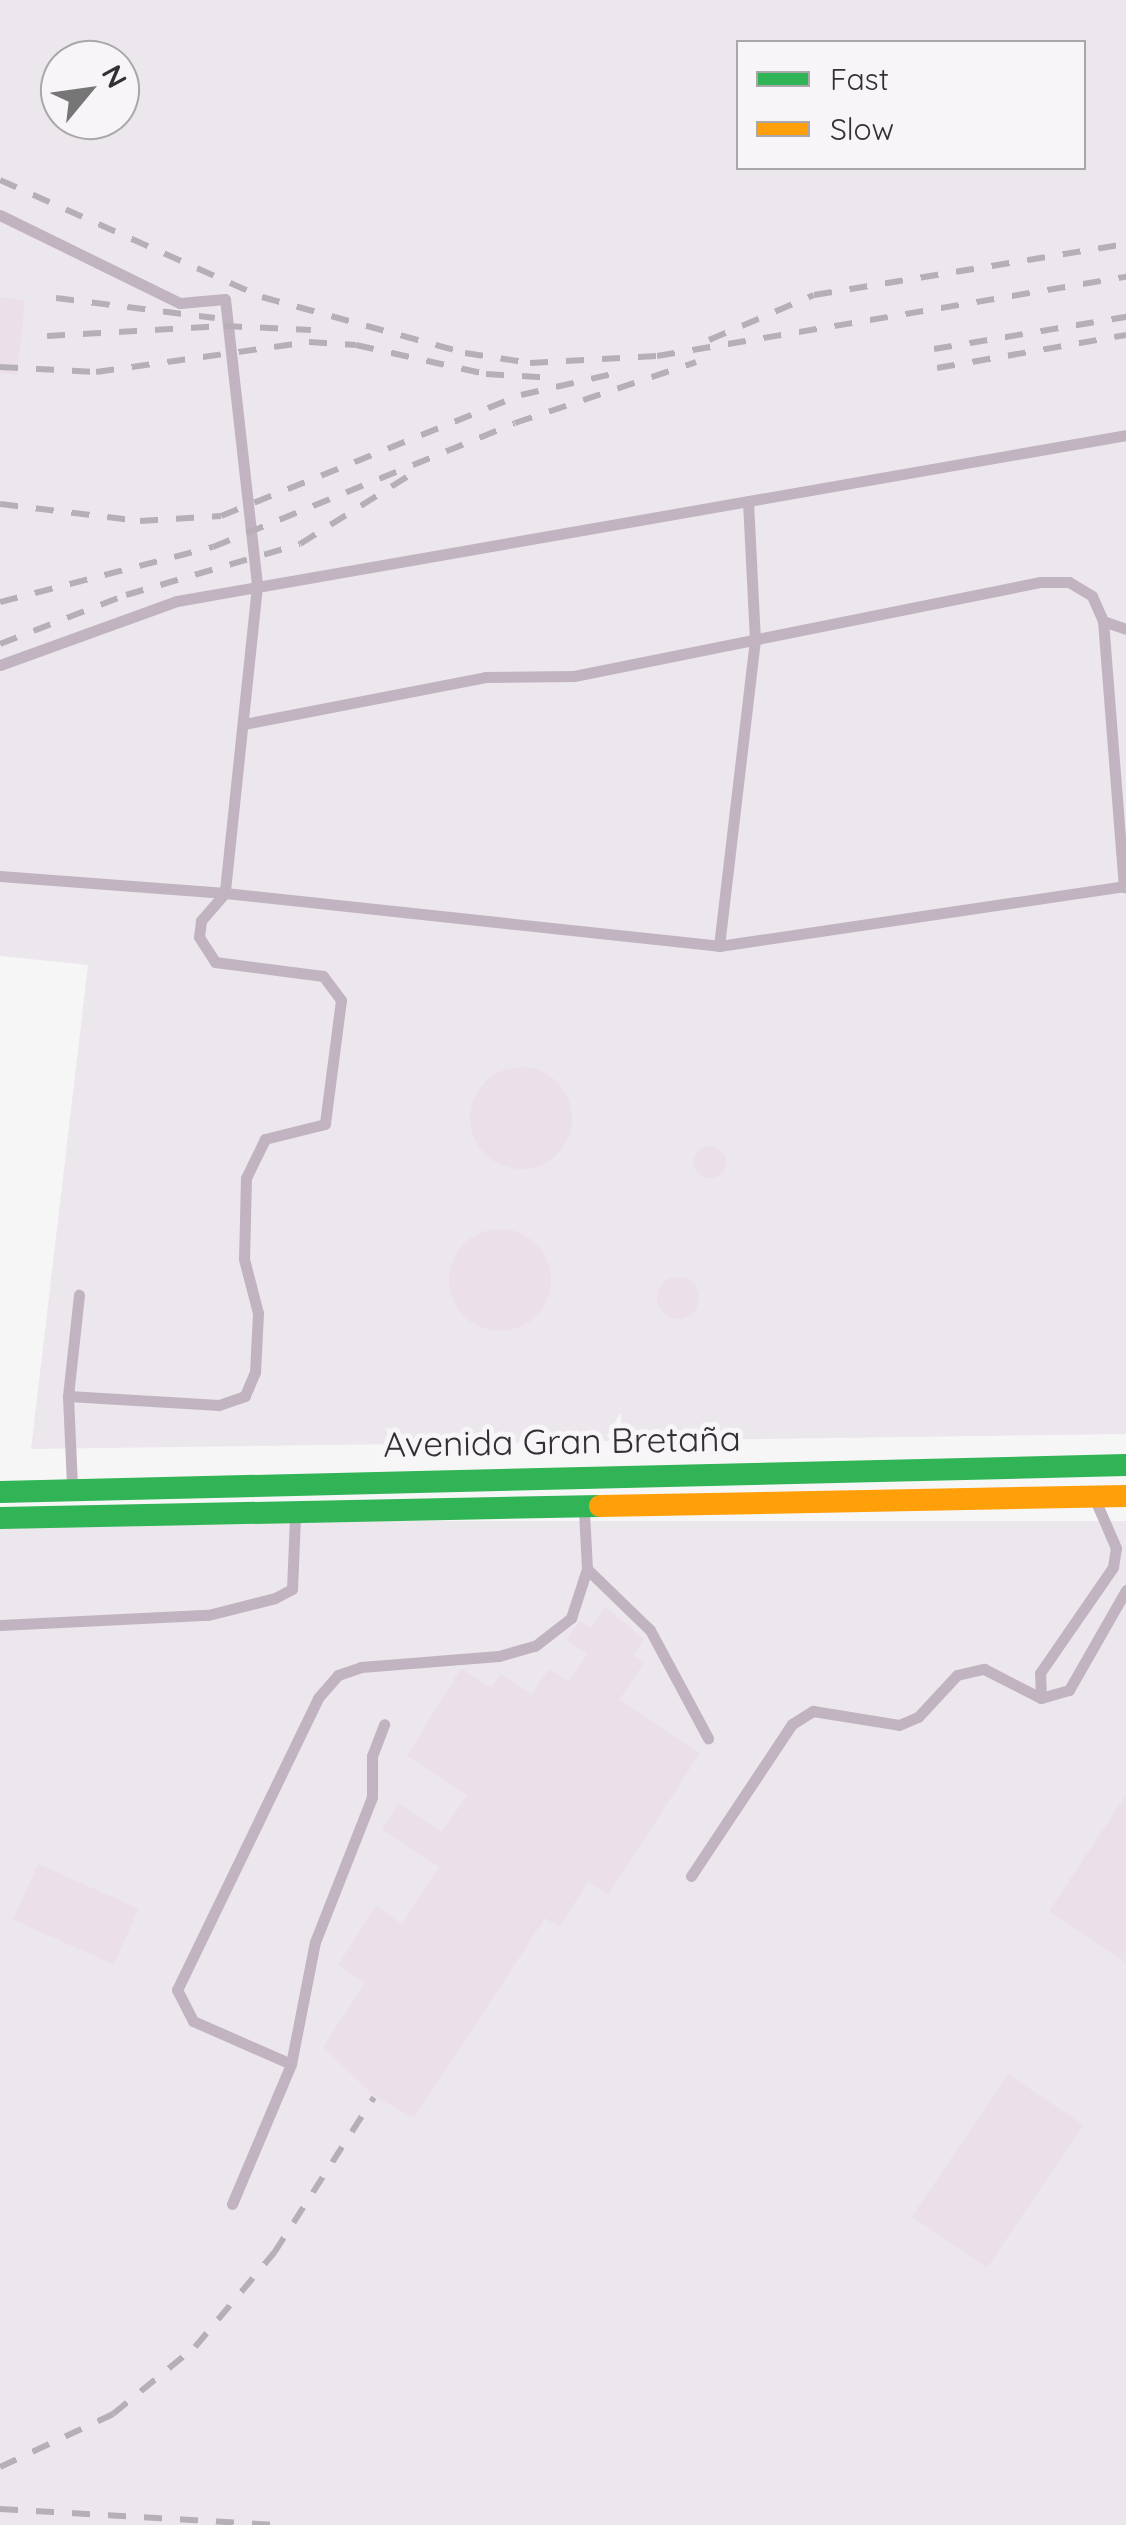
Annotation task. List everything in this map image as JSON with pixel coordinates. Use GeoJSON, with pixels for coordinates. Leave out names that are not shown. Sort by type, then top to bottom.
{"type":"FeatureCollection","features":[{"type":"Feature","properties":{"kind":"main road","name":"Avenida Gran Bretaña"},"geometry":{"type":"LineString","coordinates":[[0,1492],[1126,1465]]}},
{"type":"Feature","properties":{"kind":"main road","name":"Avenida Gran Bretaña"},"geometry":{"type":"LineString","coordinates":[[0,1518],[1126,1496]]}},
{"type":"Feature","properties":{"kind":"lane"},"geometry":{"type":"LineString","coordinates":[[0,214],[180,303],[226,298],[258,586],[225,893],[201,921],[199,937],[215,962],[323,976],[341,1000],[325,1124],[266,1139],[246,1178],[244,1259],[258,1313],[255,1372],[245,1396],[219,1405],[68,1396]]}},
{"type":"Feature","properties":{"kind":"lane"},"geometry":{"type":"LineString","coordinates":[[0,666],[126,616],[258,586],[1126,436]]}},
{"type":"Feature","properties":{"kind":"lane"},"geometry":{"type":"LineString","coordinates":[[719,946],[755,640],[748,501]]}},
{"type":"Feature","properties":{"kind":"lane"},"geometry":{"type":"LineString","coordinates":[[0,876],[225,893],[719,946],[1125,886],[1103,621],[1092,596],[1069,582],[1040,582],[574,676],[485,678],[244,724]]}},
{"type":"Feature","properties":{"kind":"lane"},"geometry":{"type":"LineString","coordinates":[[1103,621],[1126,629]]}},
{"type":"Feature","properties":{"kind":"lane"},"geometry":{"type":"LineString","coordinates":[[72,1492],[68,1396],[79,1295]]}},
{"type":"Feature","properties":{"kind":"lane"},"geometry":{"type":"LineString","coordinates":[[1041,1698],[1040,1673],[1097,1591],[1116,1548],[1094,1496]]}},
{"type":"Feature","properties":{"kind":"lane"},"geometry":{"type":"LineString","coordinates":[[291,2064],[192,2021],[177,1990],[318,1698],[338,1675],[361,1667],[500,1656],[535,1646],[571,1618],[587,1568],[584,1507]]}},
{"type":"Feature","properties":{"kind":"lane"},"geometry":{"type":"LineString","coordinates":[[0,1624],[208,1614],[275,1598],[292,1589],[295,1513]]}},
{"type":"Feature","properties":{"kind":"lane"},"geometry":{"type":"LineString","coordinates":[[587,1568],[650,1630],[708,1738]]}},
{"type":"Feature","properties":{"kind":"lane"},"geometry":{"type":"LineString","coordinates":[[691,1876],[792,1724],[813,1711],[900,1725],[918,1717],[957,1675],[984,1670],[1041,1698],[1069,1690],[1124,1594],[1097,1591]]}},
{"type":"Feature","properties":{"kind":"lane"},"geometry":{"type":"LineString","coordinates":[[232,2204],[291,2064],[316,1942],[372,1797],[372,1756],[384,1724]]}},
{"type":"Feature","properties":{"kind":"shaded area"},"geometry":{"type":"Polygon","coordinates":[[[0,0],[1126,0],[1126,1434],[31,1449],[88,965],[0,956],[0,0]]]}},
{"type":"Feature","properties":{"kind":"shaded area"},"geometry":{"type":"Polygon","coordinates":[[[0,1521],[1126,1521],[1126,2525],[0,2525],[0,1521]]]}},
{"type":"Feature","properties":{"kind":"building"},"geometry":{"type":"Polygon","coordinates":[[[0,297],[25,300],[17,375],[0,373],[0,297]]]}},
{"type":"Feature","properties":{"kind":"building"},"geometry":{"type":"Polygon","coordinates":[[[521,1067],[540,1071],[557,1082],[568,1099],[572,1118],[568,1137],[557,1154],[540,1165],[521,1169],[502,1165],[485,1154],[474,1137],[470,1118],[474,1099],[485,1082],[502,1071],[521,1067]]]}},
{"type":"Feature","properties":{"kind":"building"},"geometry":{"type":"Polygon","coordinates":[[[710,1146],[722,1150],[726,1162],[722,1174],[710,1178],[698,1174],[694,1162],[698,1150],[710,1146]]]}},
{"type":"Feature","properties":{"kind":"building"},"geometry":{"type":"Polygon","coordinates":[[[500,1229],[519,1233],[536,1244],[547,1261],[551,1280],[547,1299],[536,1316],[519,1327],[500,1331],[481,1327],[464,1316],[453,1299],[449,1280],[453,1261],[464,1244],[481,1233],[500,1229]]]}},
{"type":"Feature","properties":{"kind":"building"},"geometry":{"type":"Polygon","coordinates":[[[678,1277],[693,1283],[699,1298],[693,1313],[678,1319],[663,1313],[657,1298],[663,1283],[678,1277]]]}},
{"type":"Feature","properties":{"kind":"building"},"geometry":{"type":"Polygon","coordinates":[[[605,1607],[644,1639],[633,1656],[644,1663],[619,1700],[700,1753],[608,1895],[588,1882],[559,1927],[545,1918],[414,2118],[374,2096],[323,2047],[365,1983],[338,1965],[376,1906],[402,1924],[439,1867],[382,1829],[398,1803],[442,1832],[467,1795],[407,1756],[461,1668],[491,1688],[501,1674],[532,1694],[549,1669],[569,1682],[587,1654],[566,1640],[580,1621],[591,1628],[605,1607]]]}},
{"type":"Feature","properties":{"kind":"building"},"geometry":{"type":"Polygon","coordinates":[[[1126,1795],[1126,1963],[1049,1911],[1126,1795]]]}},
{"type":"Feature","properties":{"kind":"building"},"geometry":{"type":"Polygon","coordinates":[[[38,1864],[138,1909],[114,1964],[13,1920],[38,1864]]]}},
{"type":"Feature","properties":{"kind":"building"},"geometry":{"type":"Polygon","coordinates":[[[1008,2074],[1083,2125],[987,2267],[912,2217],[1008,2074]]]}},
{"type":"Feature","properties":{"kind":"railway"},"geometry":{"type":"LineString","coordinates":[[0,180],[262,297],[465,353],[530,363],[657,356],[1126,277]]}},
{"type":"Feature","properties":{"kind":"railway"},"geometry":{"type":"LineString","coordinates":[[709,340],[814,295],[1126,244]]}},
{"type":"Feature","properties":{"kind":"railway"},"geometry":{"type":"LineString","coordinates":[[56,298],[215,318]]}},
{"type":"Feature","properties":{"kind":"railway"},"geometry":{"type":"LineString","coordinates":[[934,349],[1126,317]]}},
{"type":"Feature","properties":{"kind":"railway"},"geometry":{"type":"LineString","coordinates":[[47,336],[224,326],[311,330]]}},
{"type":"Feature","properties":{"kind":"railway"},"geometry":{"type":"LineString","coordinates":[[937,368],[1126,335]]}},
{"type":"Feature","properties":{"kind":"railway"},"geometry":{"type":"LineString","coordinates":[[0,367],[96,372],[309,342],[356,345],[486,374],[554,378]]}},
{"type":"Feature","properties":{"kind":"railway"},"geometry":{"type":"LineString","coordinates":[[0,602],[213,547],[515,423],[696,362]]}},
{"type":"Feature","properties":{"kind":"railway"},"geometry":{"type":"LineString","coordinates":[[0,504],[140,521],[221,516],[521,395],[612,374]]}},
{"type":"Feature","properties":{"kind":"railway"},"geometry":{"type":"LineString","coordinates":[[0,644],[126,595],[300,544],[413,473]]}},
{"type":"Feature","properties":{"kind":"railway"},"geometry":{"type":"LineString","coordinates":[[0,2467],[113,2414],[195,2347],[274,2253],[374,2097]]}},
{"type":"Feature","properties":{"kind":"railway"},"geometry":{"type":"LineString","coordinates":[[0,2509],[278,2525]]}},
{"type":"Feature","properties":{"kind":"traffic: fast"},"geometry":{"type":"LineString","coordinates":[[0,1492],[1126,1465]]}},
{"type":"Feature","properties":{"kind":"traffic: fast"},"geometry":{"type":"LineString","coordinates":[[0,1518],[600,1506]]}},
{"type":"Feature","properties":{"kind":"traffic: slow"},"geometry":{"type":"LineString","coordinates":[[600,1506],[1126,1496]]}}]}
